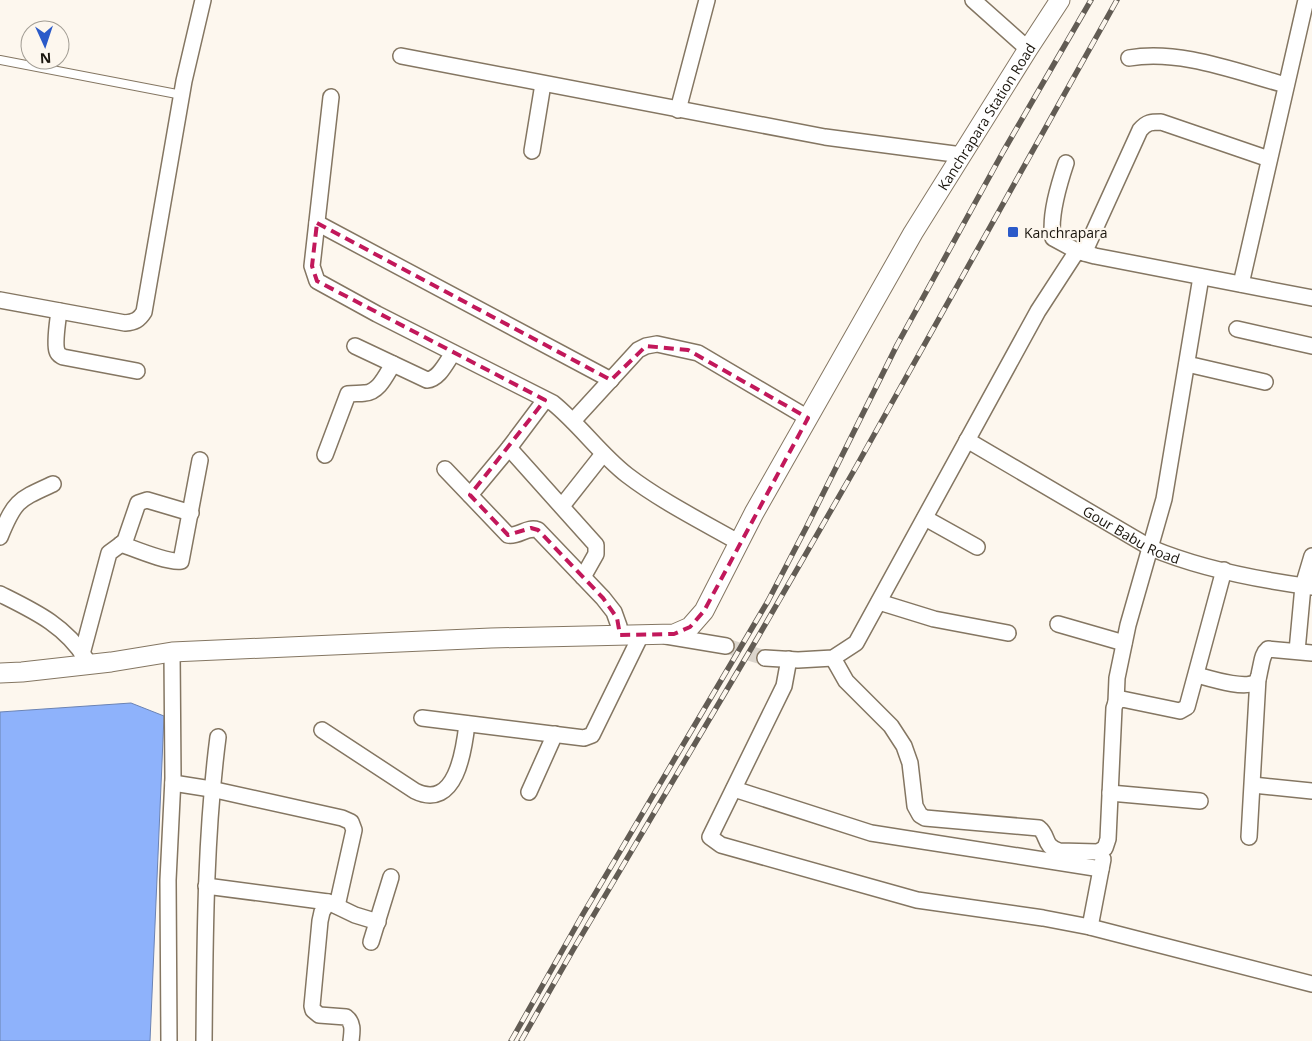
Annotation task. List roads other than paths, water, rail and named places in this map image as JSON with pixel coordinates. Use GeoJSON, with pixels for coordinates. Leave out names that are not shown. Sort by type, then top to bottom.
{"type":"FeatureCollection","features":[{"type":"Feature","properties":{"kind":"street"},"geometry":{"type":"LineString","coordinates":[[0,300],[125,323],[140,319],[144,312],[182,95],[203,0]]}},
{"type":"Feature","properties":{"kind":"street"},"geometry":{"type":"LineString","coordinates":[[678,110],[708,0]]}},
{"type":"Feature","properties":{"kind":"street"},"geometry":{"type":"LineString","coordinates":[[973,0],[1028,49]]}},
{"type":"Feature","properties":{"kind":"street","name":"Kanchrapara Station Road"},"geometry":{"type":"LineString","coordinates":[[0,673],[22,672],[86,659],[172,652],[491,638],[674,634],[690,627],[704,611],[738,542],[913,234],[1060,0]]}},
{"type":"Feature","properties":{"kind":"street"},"geometry":{"type":"LineString","coordinates":[[1241,284],[1306,0]]}},
{"type":"Feature","properties":{"kind":"street"},"geometry":{"type":"LineString","coordinates":[[1297,40],[1312,45]]}},
{"type":"Feature","properties":{"kind":"street"},"geometry":{"type":"LineString","coordinates":[[1130,58],[1145,55],[1194,60],[1286,85]]}},
{"type":"Feature","properties":{"kind":"street"},"geometry":{"type":"LineString","coordinates":[[401,56],[825,137],[962,154]]}},
{"type":"Feature","properties":{"kind":"street"},"geometry":{"type":"LineString","coordinates":[[532,152],[543,84]]}},
{"type":"Feature","properties":{"kind":"street"},"geometry":{"type":"LineString","coordinates":[[331,96],[312,266],[317,281],[376,314],[546,400],[573,421],[627,475],[738,542]]}},
{"type":"Feature","properties":{"kind":"street"},"geometry":{"type":"LineString","coordinates":[[765,658],[833,658],[856,643],[1038,311],[1081,252],[1140,130],[1146,124],[1161,122],[1269,160]]}},
{"type":"Feature","properties":{"kind":"street"},"geometry":{"type":"LineString","coordinates":[[1066,163],[1059,184],[1052,231],[1053,238],[1081,252],[1312,298]]}},
{"type":"Feature","properties":{"kind":"street"},"geometry":{"type":"LineString","coordinates":[[317,223],[611,380]]}},
{"type":"Feature","properties":{"kind":"street"},"geometry":{"type":"LineString","coordinates":[[1090,927],[1108,839],[1117,678],[1124,643],[1164,499],[1201,277]]}},
{"type":"Feature","properties":{"kind":"street"},"geometry":{"type":"LineString","coordinates":[[59,311],[56,344],[59,354],[63,357],[137,371]]}},
{"type":"Feature","properties":{"kind":"street"},"geometry":{"type":"LineString","coordinates":[[1237,329],[1312,346]]}},
{"type":"Feature","properties":{"kind":"street"},"geometry":{"type":"LineString","coordinates":[[573,421],[638,350],[657,344],[698,353],[808,418]]}},
{"type":"Feature","properties":{"kind":"street"},"geometry":{"type":"LineString","coordinates":[[355,346],[421,378],[432,380],[437,376],[452,353]]}},
{"type":"Feature","properties":{"kind":"street"},"geometry":{"type":"LineString","coordinates":[[325,455],[348,394],[366,394],[372,391],[379,385],[392,364]]}},
{"type":"Feature","properties":{"kind":"street"},"geometry":{"type":"LineString","coordinates":[[1187,364],[1265,382]]}},
{"type":"Feature","properties":{"kind":"street"},"geometry":{"type":"LineString","coordinates":[[470,495],[546,400]]}},
{"type":"Feature","properties":{"kind":"street","name":"Gour Babu Road"},"geometry":{"type":"LineString","coordinates":[[967,440],[1151,548],[1172,557],[1264,580],[1307,586]]}},
{"type":"Feature","properties":{"kind":"street"},"geometry":{"type":"LineString","coordinates":[[509,448],[596,545],[596,554],[583,577]]}},
{"type":"Feature","properties":{"kind":"street"},"geometry":{"type":"LineString","coordinates":[[562,506],[604,454]]}},
{"type":"Feature","properties":{"kind":"street"},"geometry":{"type":"LineString","coordinates":[[121,544],[167,559],[181,561],[200,460]]}},
{"type":"Feature","properties":{"kind":"street"},"geometry":{"type":"LineString","coordinates":[[445,469],[508,535],[514,536],[530,529],[538,530],[614,612],[620,635]]}},
{"type":"Feature","properties":{"kind":"street"},"geometry":{"type":"LineString","coordinates":[[0,537],[11,512],[17,504],[23,498],[53,484]]}},
{"type":"Feature","properties":{"kind":"street"},"geometry":{"type":"LineString","coordinates":[[86,659],[109,553],[126,538],[138,503],[144,500],[191,513]]}},
{"type":"Feature","properties":{"kind":"street"},"geometry":{"type":"LineString","coordinates":[[925,518],[977,547]]}},
{"type":"Feature","properties":{"kind":"street"},"geometry":{"type":"LineString","coordinates":[[1297,651],[1312,556]]}},
{"type":"Feature","properties":{"kind":"street"},"geometry":{"type":"LineString","coordinates":[[1116,702],[1122,699],[1180,711],[1189,703],[1224,570]]}},
{"type":"Feature","properties":{"kind":"street"},"geometry":{"type":"LineString","coordinates":[[0,594],[44,616],[71,639],[86,659]]}},
{"type":"Feature","properties":{"kind":"street"},"geometry":{"type":"LineString","coordinates":[[879,602],[934,619],[1008,633]]}},
{"type":"Feature","properties":{"kind":"street"},"geometry":{"type":"LineString","coordinates":[[1058,624],[1124,643]]}},
{"type":"Feature","properties":{"kind":"street"},"geometry":{"type":"LineString","coordinates":[[422,718],[584,738],[592,735],[649,635],[726,646]]}},
{"type":"Feature","properties":{"kind":"street"},"geometry":{"type":"LineString","coordinates":[[1249,837],[1258,678],[1263,656],[1268,649],[1312,652]]}},
{"type":"Feature","properties":{"kind":"street"},"geometry":{"type":"LineString","coordinates":[[169,1041],[168,880],[173,783],[172,652]]}},
{"type":"Feature","properties":{"kind":"street"},"geometry":{"type":"LineString","coordinates":[[833,658],[846,681],[891,726],[904,746],[910,763],[915,806],[920,815],[925,818],[1039,828],[1044,832],[1049,846],[1059,851],[1098,852],[1105,848]]}},
{"type":"Feature","properties":{"kind":"street"},"geometry":{"type":"LineString","coordinates":[[789,659],[784,686],[710,837],[721,845],[917,900],[1043,918],[1090,927],[1312,984]]}},
{"type":"Feature","properties":{"kind":"street"},"geometry":{"type":"LineString","coordinates":[[1197,675],[1246,685],[1254,684],[1258,678]]}},
{"type":"Feature","properties":{"kind":"street"},"geometry":{"type":"LineString","coordinates":[[322,730],[416,791],[423,795],[431,796],[440,793],[453,780],[462,759],[467,724]]}},
{"type":"Feature","properties":{"kind":"street"},"geometry":{"type":"LineString","coordinates":[[529,792],[555,734]]}},
{"type":"Feature","properties":{"kind":"street"},"geometry":{"type":"LineString","coordinates":[[204,1041],[206,886],[211,789],[218,738]]}},
{"type":"Feature","properties":{"kind":"street"},"geometry":{"type":"LineString","coordinates":[[173,783],[211,789],[342,818],[351,822],[354,830],[332,904],[322,912],[320,921],[312,1006],[313,1010],[319,1015],[346,1017],[349,1019],[352,1028],[351,1041]]}},
{"type":"Feature","properties":{"kind":"street"},"geometry":{"type":"LineString","coordinates":[[1252,785],[1312,791]]}},
{"type":"Feature","properties":{"kind":"street"},"geometry":{"type":"LineString","coordinates":[[734,789],[870,833],[1101,869]]}},
{"type":"Feature","properties":{"kind":"street"},"geometry":{"type":"LineString","coordinates":[[1110,793],[1200,801]]}},
{"type":"Feature","properties":{"kind":"street"},"geometry":{"type":"LineString","coordinates":[[371,942],[391,877]]}},
{"type":"Feature","properties":{"kind":"street"},"geometry":{"type":"LineString","coordinates":[[206,886],[332,904],[378,922]]}},
{"type":"Feature","properties":{"kind":"lane"},"geometry":{"type":"LineString","coordinates":[[0,60],[182,95]]}},
{"type":"Feature","properties":{"kind":"water"},"geometry":{"type":"Polygon","coordinates":[[[131,703],[164,716],[150,1041],[0,1041],[0,712],[131,703]]]}},
{"type":"Feature","properties":{"kind":"tunnel"},"geometry":{"type":"LineString","coordinates":[[726,646],[765,658]]}},
{"type":"Feature","properties":{"kind":"railway"},"geometry":{"type":"LineString","coordinates":[[511,1041],[583,914],[768,601],[897,345],[1003,152],[1091,0]]}},
{"type":"Feature","properties":{"kind":"railway"},"geometry":{"type":"LineString","coordinates":[[521,1041],[856,467],[1117,0]]}},
{"type":"Feature","properties":{"kind":"place","name":"Kanchrapara"},"geometry":{"type":"Point","coordinates":[1013,232]}}]}
